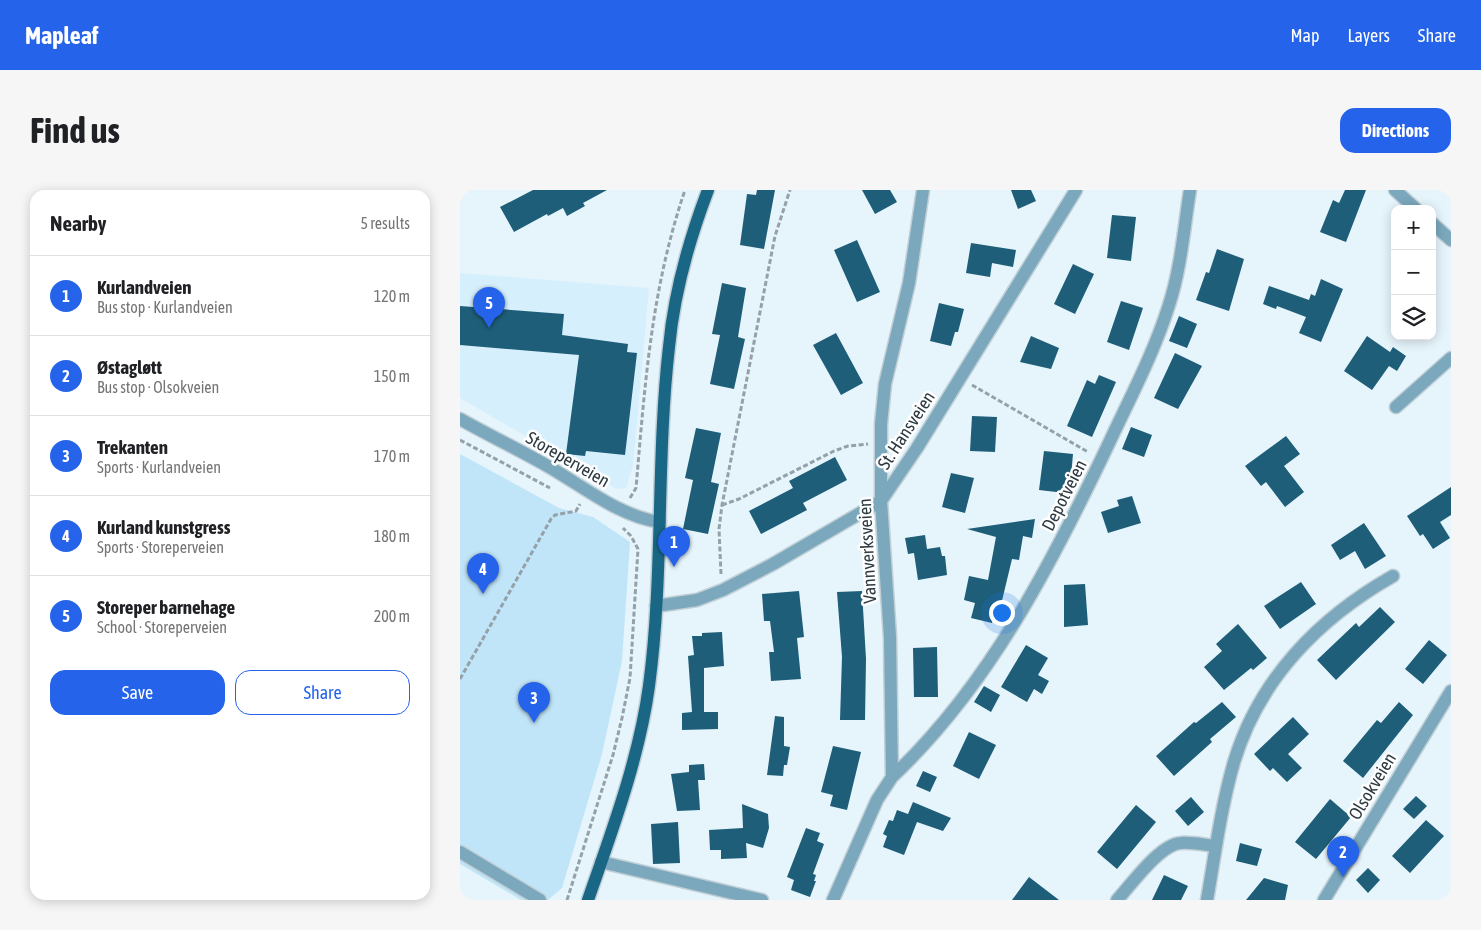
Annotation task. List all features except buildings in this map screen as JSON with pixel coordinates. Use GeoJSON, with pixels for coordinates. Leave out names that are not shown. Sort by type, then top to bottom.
{"type":"FeatureCollection","features":[{"type":"Feature","properties":{"kind":"main road"},"geometry":{"type":"LineString","coordinates":[[588,900],[627,781],[643,719],[649,686],[656,606],[669,346],[679,285],[708,190]]}},
{"type":"Feature","properties":{"kind":"street","name":"Vannverksveien"},"geometry":{"type":"LineString","coordinates":[[892,777],[890,637],[881,501],[881,445],[885,384],[909,283],[923,190]]}},
{"type":"Feature","properties":{"kind":"street","name":"St. Hansveien"},"geometry":{"type":"LineString","coordinates":[[656,606],[697,600],[723,590],[773,564],[881,501],[960,378],[1076,190]]}},
{"type":"Feature","properties":{"kind":"street","name":"Depotveien"},"geometry":{"type":"LineString","coordinates":[[892,777],[919,751],[950,715],[1004,640],[1061,540],[1144,369],[1170,304],[1190,190]]}},
{"type":"Feature","properties":{"kind":"street"},"geometry":{"type":"LineString","coordinates":[[1395,190],[1412,205]]}},
{"type":"Feature","properties":{"kind":"street"},"geometry":{"type":"LineString","coordinates":[[1436,227],[1451,240]]}},
{"type":"Feature","properties":{"kind":"street"},"geometry":{"type":"LineString","coordinates":[[1396,407],[1451,358]]}},
{"type":"Feature","properties":{"kind":"street","name":"Storeperveien"},"geometry":{"type":"LineString","coordinates":[[460,419],[549,467],[625,512],[644,520],[660,522]]}},
{"type":"Feature","properties":{"kind":"street"},"geometry":{"type":"LineString","coordinates":[[1207,900],[1216,846],[1234,762],[1247,729],[1272,684],[1303,642],[1344,606],[1392,576]]}},
{"type":"Feature","properties":{"kind":"street","name":"Olsokveien"},"geometry":{"type":"LineString","coordinates":[[1324,900],[1451,691]]}},
{"type":"Feature","properties":{"kind":"street"},"geometry":{"type":"LineString","coordinates":[[833,900],[877,800],[892,777]]}},
{"type":"Feature","properties":{"kind":"street"},"geometry":{"type":"LineString","coordinates":[[1117,900],[1153,860],[1168,847],[1179,843],[1216,846]]}},
{"type":"Feature","properties":{"kind":"street"},"geometry":{"type":"LineString","coordinates":[[460,852],[540,900]]}},
{"type":"Feature","properties":{"kind":"street"},"geometry":{"type":"LineString","coordinates":[[601,862],[762,900]]}},
{"type":"Feature","properties":{"kind":"path"},"geometry":{"type":"LineString","coordinates":[[723,590],[719,561],[719,529],[722,505],[775,236],[790,190]]}},
{"type":"Feature","properties":{"kind":"path"},"geometry":{"type":"LineString","coordinates":[[960,378],[1101,460]]}},
{"type":"Feature","properties":{"kind":"path"},"geometry":{"type":"LineString","coordinates":[[460,440],[556,491]]}},
{"type":"Feature","properties":{"kind":"path"},"geometry":{"type":"LineString","coordinates":[[722,505],[739,499],[834,451],[864,444],[881,445]]}},
{"type":"Feature","properties":{"kind":"path"},"geometry":{"type":"LineString","coordinates":[[636,488],[641,489]]}},
{"type":"Feature","properties":{"kind":"path"},"geometry":{"type":"LineString","coordinates":[[572,500],[589,509]]}},
{"type":"Feature","properties":{"kind":"path"},"geometry":{"type":"LineString","coordinates":[[460,679],[551,519],[555,515],[576,510],[580,504]]}},
{"type":"Feature","properties":{"kind":"path"},"geometry":{"type":"LineString","coordinates":[[573,900],[567,899],[613,755],[630,678],[638,549],[631,536],[622,527]]}},
{"type":"Feature","properties":{"kind":"shaded area"},"geometry":{"type":"Polygon","coordinates":[[[460,273],[649,288],[633,465],[626,488],[617,489],[460,398],[460,273]]]}},
{"type":"Feature","properties":{"kind":"shaded area"},"geometry":{"type":"Polygon","coordinates":[[[460,454],[559,508],[593,517],[630,542],[622,661],[602,754],[562,888],[548,900],[521,900],[460,864],[460,454]]]}},
{"type":"Feature","properties":{"kind":"place","name":"Storeper barnehage"},"geometry":{"type":"Point","coordinates":[489,328]}},
{"type":"Feature","properties":{"kind":"place","name":"Kurlandveien"},"geometry":{"type":"Point","coordinates":[674,567]}},
{"type":"Feature","properties":{"kind":"place","name":"Kurland kunstgress"},"geometry":{"type":"Point","coordinates":[483,594]}},
{"type":"Feature","properties":{"kind":"place","name":"Trekanten"},"geometry":{"type":"Point","coordinates":[534,723]}},
{"type":"Feature","properties":{"kind":"place","name":"Østagløtt"},"geometry":{"type":"Point","coordinates":[1343,877]}}]}
